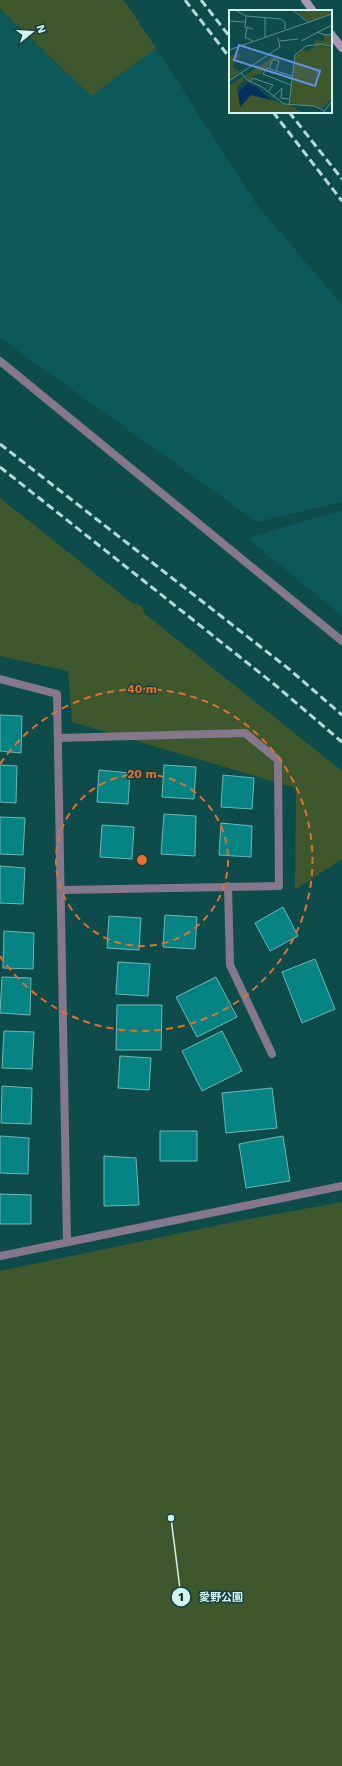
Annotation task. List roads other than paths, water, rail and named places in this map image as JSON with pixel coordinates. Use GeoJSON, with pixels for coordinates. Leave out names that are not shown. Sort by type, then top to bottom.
{"type":"FeatureCollection","features":[{"type":"Feature","properties":{"kind":"street"},"geometry":{"type":"LineString","coordinates":[[304,0],[312,10]]}},
{"type":"Feature","properties":{"kind":"street"},"geometry":{"type":"LineString","coordinates":[[332,35],[342,48]]}},
{"type":"Feature","properties":{"kind":"street"},"geometry":{"type":"LineString","coordinates":[[0,361],[342,641]]}},
{"type":"Feature","properties":{"kind":"street"},"geometry":{"type":"LineString","coordinates":[[0,679],[57,694],[62,890],[67,1242]]}},
{"type":"Feature","properties":{"kind":"street"},"geometry":{"type":"LineString","coordinates":[[58,738],[245,733],[278,760],[279,886],[62,890]]}},
{"type":"Feature","properties":{"kind":"street"},"geometry":{"type":"LineString","coordinates":[[228,886],[230,965],[272,1054]]}},
{"type":"Feature","properties":{"kind":"street"},"geometry":{"type":"LineString","coordinates":[[0,1256],[342,1186]]}},
{"type":"Feature","properties":{"kind":"railway"},"geometry":{"type":"LineString","coordinates":[[185,0],[229,57]]}},
{"type":"Feature","properties":{"kind":"railway"},"geometry":{"type":"LineString","coordinates":[[201,0],[229,36]]}},
{"type":"Feature","properties":{"kind":"railway"},"geometry":{"type":"LineString","coordinates":[[274,113],[342,201]]}},
{"type":"Feature","properties":{"kind":"railway"},"geometry":{"type":"LineString","coordinates":[[290,113],[342,179]]}},
{"type":"Feature","properties":{"kind":"railway"},"geometry":{"type":"LineString","coordinates":[[0,444],[289,669],[342,715]]}},
{"type":"Feature","properties":{"kind":"railway"},"geometry":{"type":"LineString","coordinates":[[0,467],[274,684],[342,742]]}},
{"type":"Feature","properties":{"kind":"place","name":"愛野公園"},"geometry":{"type":"Point","coordinates":[171,1518]}}]}
